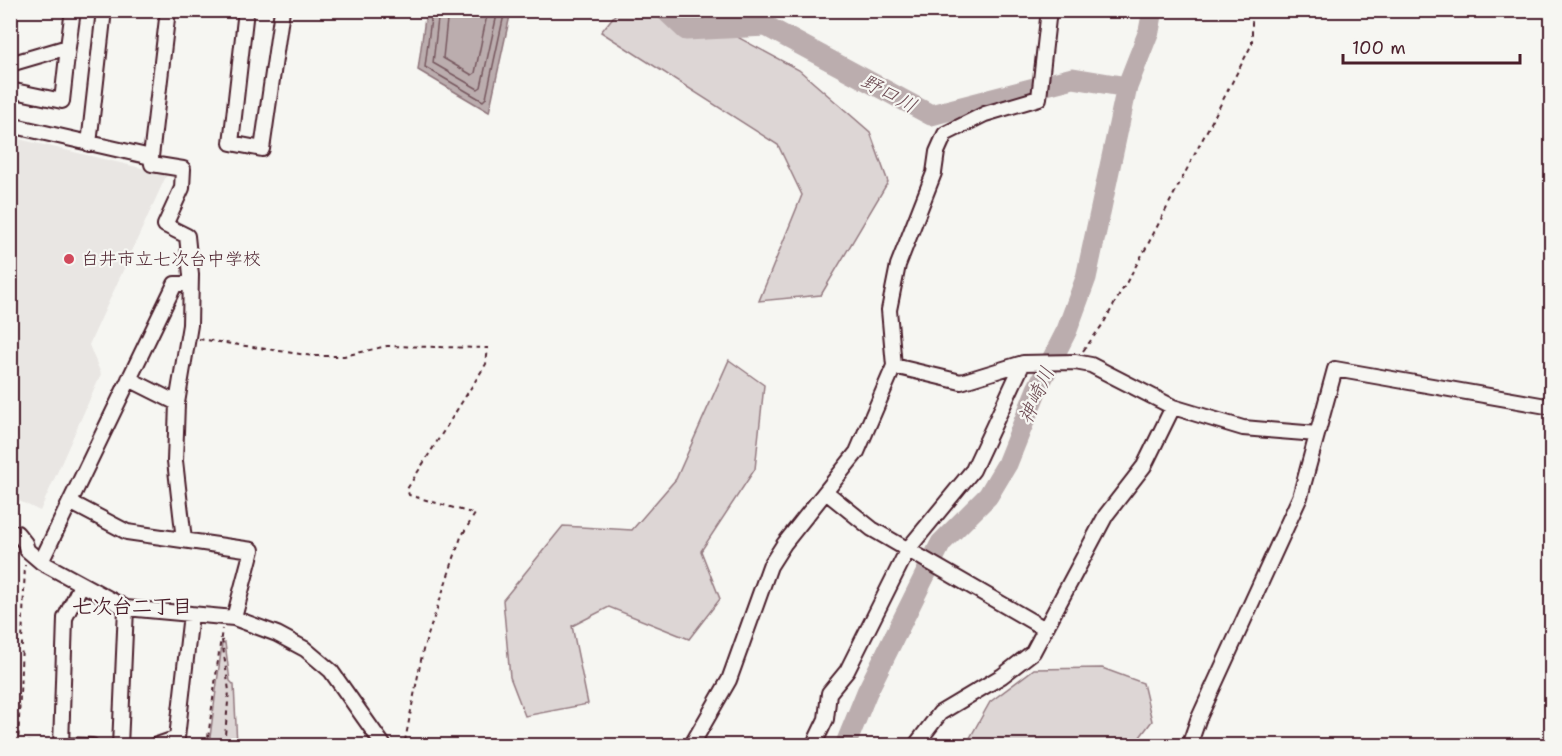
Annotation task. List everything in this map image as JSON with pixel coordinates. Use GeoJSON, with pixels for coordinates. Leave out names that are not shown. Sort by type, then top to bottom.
{"type":"FeatureCollection","features":[{"type":"Feature","properties":{"kind":"street"},"geometry":{"type":"LineString","coordinates":[[10,90],[62,101],[73,10]]}},
{"type":"Feature","properties":{"kind":"street"},"geometry":{"type":"LineString","coordinates":[[88,144],[104,10]]}},
{"type":"Feature","properties":{"kind":"street"},"geometry":{"type":"LineString","coordinates":[[168,10],[151,157],[152,164],[183,169],[182,188],[165,225],[187,236],[191,275],[189,284],[190,339],[177,403],[175,461],[184,540]]}},
{"type":"Feature","properties":{"kind":"street"},"geometry":{"type":"LineString","coordinates":[[246,10],[231,143],[262,149],[282,10]]}},
{"type":"Feature","properties":{"kind":"street"},"geometry":{"type":"LineString","coordinates":[[691,746],[729,680],[770,566],[784,544],[857,452],[894,366],[889,310],[893,287],[898,265],[934,173],[941,142],[945,134],[958,126],[985,114],[1039,98],[1049,10]]}},
{"type":"Feature","properties":{"kind":"street"},"geometry":{"type":"LineString","coordinates":[[10,64],[68,47]]}},
{"type":"Feature","properties":{"kind":"street"},"geometry":{"type":"LineString","coordinates":[[10,125],[151,157]]}},
{"type":"Feature","properties":{"kind":"street"},"geometry":{"type":"LineString","coordinates":[[41,562],[175,284],[189,284]]}},
{"type":"Feature","properties":{"kind":"street"},"geometry":{"type":"LineString","coordinates":[[894,366],[961,382],[1023,363],[1075,362],[1091,365],[1173,407],[1244,428],[1317,434]]}},
{"type":"Feature","properties":{"kind":"street"},"geometry":{"type":"LineString","coordinates":[[813,746],[826,719],[829,693],[847,671],[908,549],[973,470],[1023,363]]}},
{"type":"Feature","properties":{"kind":"street"},"geometry":{"type":"LineString","coordinates":[[1190,746],[1198,720],[1300,497],[1335,369],[1551,407]]}},
{"type":"Feature","properties":{"kind":"street"},"geometry":{"type":"LineString","coordinates":[[129,379],[177,403]]}},
{"type":"Feature","properties":{"kind":"street"},"geometry":{"type":"LineString","coordinates":[[915,746],[940,713],[1002,676],[1033,652],[1106,515],[1144,466],[1173,407]]}},
{"type":"Feature","properties":{"kind":"street"},"geometry":{"type":"LineString","coordinates":[[826,492],[872,529],[1045,629]]}},
{"type":"Feature","properties":{"kind":"street"},"geometry":{"type":"LineString","coordinates":[[70,502],[127,532],[252,550],[229,617]]}},
{"type":"Feature","properties":{"kind":"street"},"geometry":{"type":"LineString","coordinates":[[10,533],[17,533],[25,543],[27,550],[41,562],[126,608],[229,617],[277,634],[305,648],[331,671],[384,746]]}},
{"type":"Feature","properties":{"kind":"street"},"geometry":{"type":"LineString","coordinates":[[81,585],[65,618],[61,745],[92,746]]}},
{"type":"Feature","properties":{"kind":"street"},"geometry":{"type":"LineString","coordinates":[[120,746],[126,608]]}},
{"type":"Feature","properties":{"kind":"street"},"geometry":{"type":"LineString","coordinates":[[154,746],[177,738],[190,614]]}},
{"type":"Feature","properties":{"kind":"path"},"geometry":{"type":"LineString","coordinates":[[1075,362],[1103,324],[1146,248],[1252,44],[1251,10]]}},
{"type":"Feature","properties":{"kind":"path"},"geometry":{"type":"LineString","coordinates":[[190,339],[313,356],[344,356],[387,346],[488,348],[486,364],[407,489],[409,495],[475,514],[461,537],[423,650],[404,746]]}},
{"type":"Feature","properties":{"kind":"path"},"geometry":{"type":"LineString","coordinates":[[27,550],[18,744],[61,745]]}},
{"type":"Feature","properties":{"kind":"path"},"geometry":{"type":"LineString","coordinates":[[207,746],[221,638],[229,617]]}},
{"type":"Feature","properties":{"kind":"path"},"geometry":{"type":"LineString","coordinates":[[221,638],[229,691],[224,746]]}},
{"type":"Feature","properties":{"kind":"path"},"geometry":{"type":"LineString","coordinates":[[10,717],[19,718]]}},
{"type":"Feature","properties":{"kind":"shaded area"},"geometry":{"type":"Polygon","coordinates":[[[618,11],[689,11],[799,70],[870,132],[888,182],[821,295],[759,301],[802,195],[778,145],[601,32],[618,11]]]}},
{"type":"Feature","properties":{"kind":"shaded area","name":"白井市立七次台中学校"},"geometry":{"type":"Polygon","coordinates":[[[10,137],[167,174],[89,345],[101,374],[40,511],[11,497],[10,137]]]}},
{"type":"Feature","properties":{"kind":"shaded area"},"geometry":{"type":"Polygon","coordinates":[[[729,360],[764,385],[755,469],[701,551],[720,599],[689,639],[609,607],[572,626],[588,704],[525,716],[510,677],[503,600],[563,526],[632,530],[676,479],[729,360]]]}},
{"type":"Feature","properties":{"kind":"shaded area"},"geometry":{"type":"Polygon","coordinates":[[[225,643],[230,681],[234,685],[237,745],[209,745],[222,644],[225,643]]]}},
{"type":"Feature","properties":{"kind":"shaded area"},"geometry":{"type":"Polygon","coordinates":[[[1102,668],[1143,683],[1152,721],[1134,745],[966,745],[990,702],[1034,669],[1102,668]]]}},
{"type":"Feature","properties":{"kind":"water"},"geometry":{"type":"Polygon","coordinates":[[[426,11],[511,11],[489,112],[418,70],[426,11]]]}},
{"type":"Feature","properties":{"kind":"waterway","name":"野口川"},"geometry":{"type":"LineString","coordinates":[[665,10],[686,30],[766,26],[931,115],[1073,78],[1127,87]]}},
{"type":"Feature","properties":{"kind":"waterway","name":"神崎川"},"geometry":{"type":"LineString","coordinates":[[845,746],[867,692],[941,543],[988,496],[1007,464],[1037,389],[1067,330],[1086,278],[1127,87],[1149,31],[1153,10]]}},
{"type":"Feature","properties":{"kind":"place","name":"白井市立七次台中学校"},"geometry":{"type":"Point","coordinates":[69,259]}},
{"type":"Feature","properties":{"kind":"district","name":"七次台二丁目"},"geometry":{"type":"Point","coordinates":[132,606]}}]}
